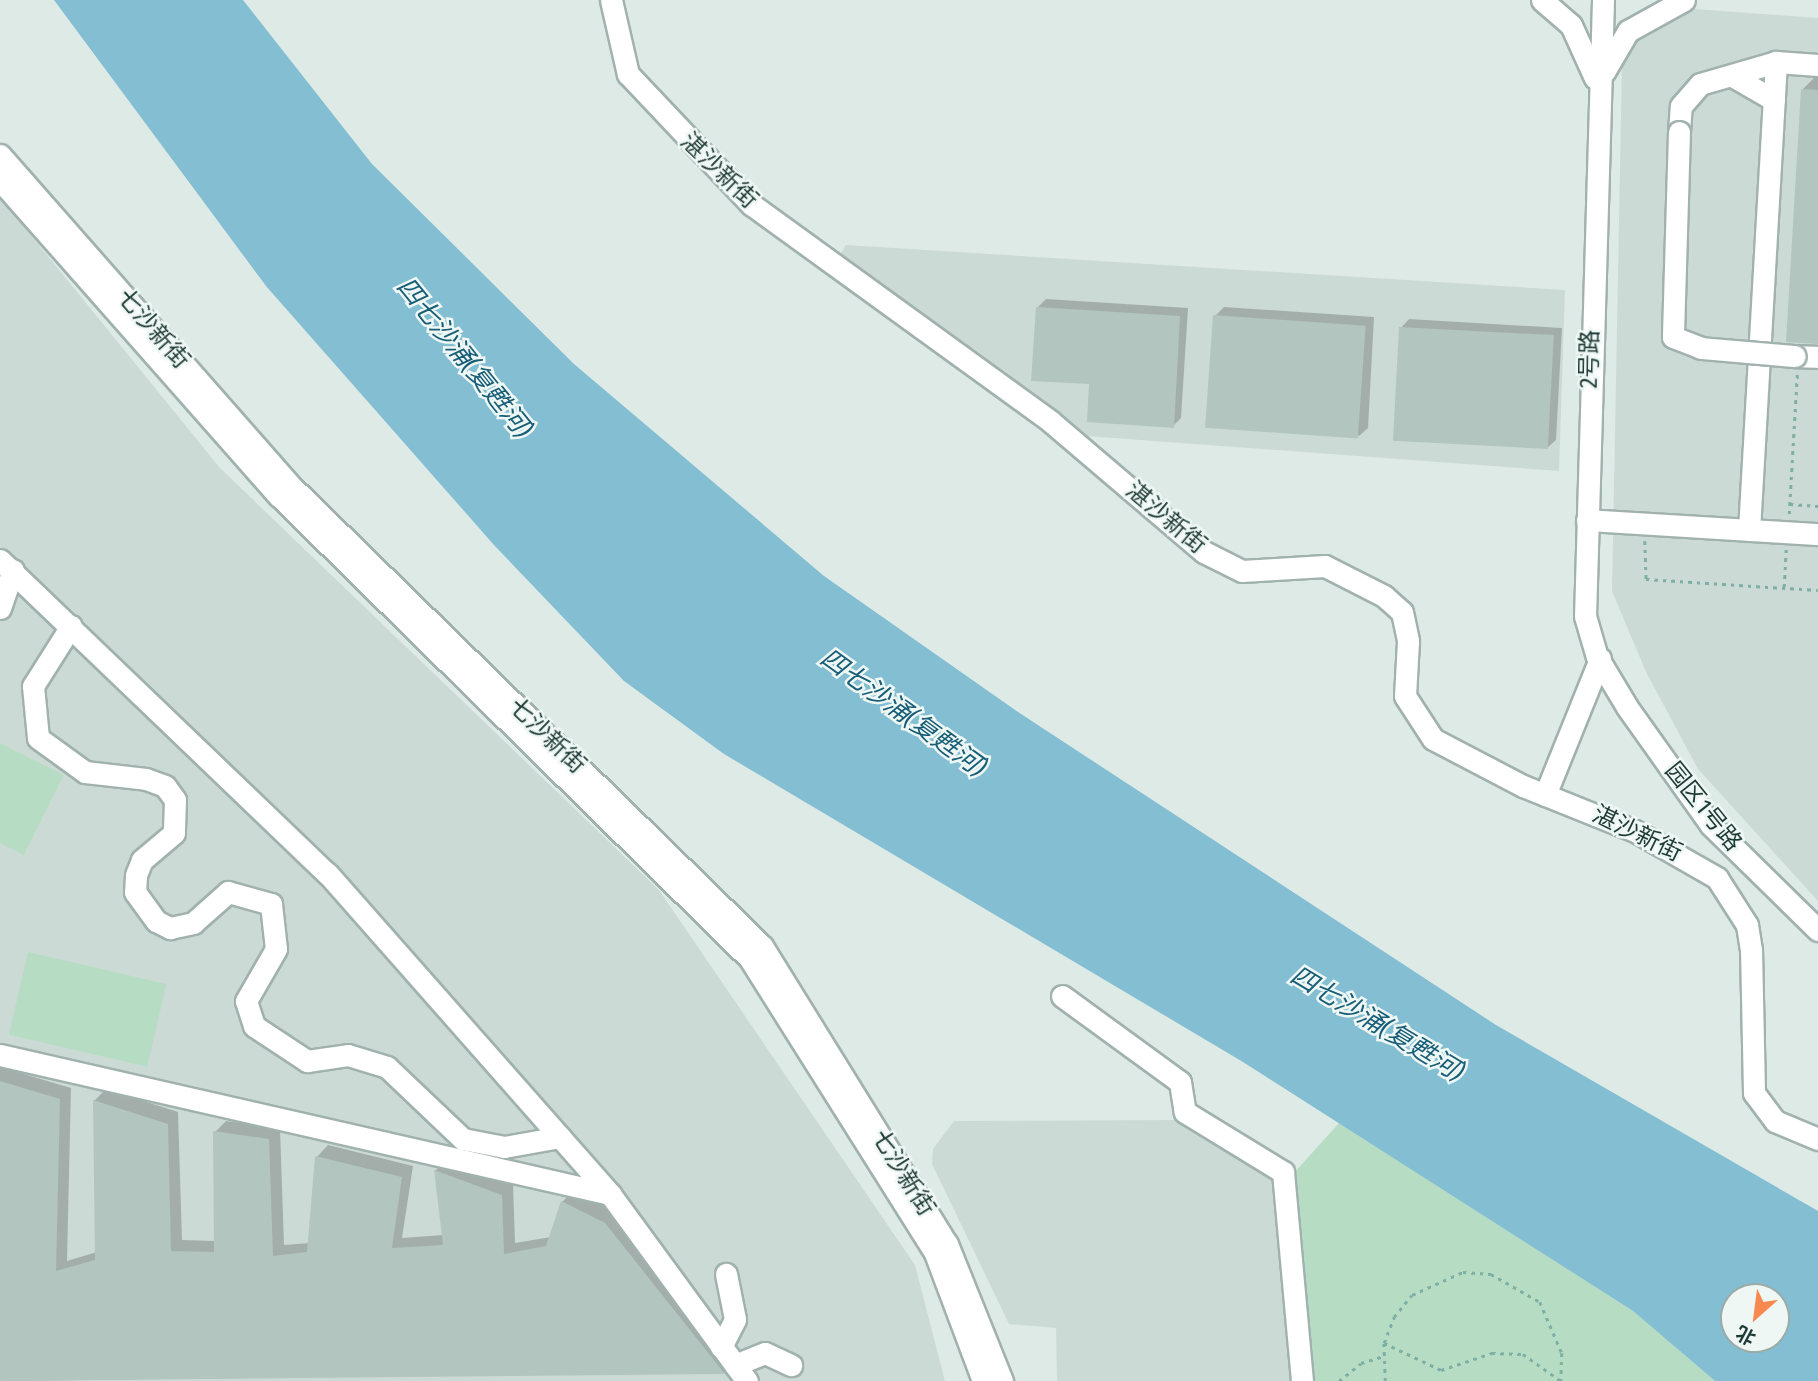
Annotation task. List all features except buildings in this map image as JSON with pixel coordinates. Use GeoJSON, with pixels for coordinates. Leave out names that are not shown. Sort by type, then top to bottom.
{"type":"FeatureCollection","features":[{"type":"Feature","properties":{"kind":"street","name":"湛沙新街"},"geometry":{"type":"LineString","coordinates":[[611,0],[628,74],[752,205],[1050,421],[1204,552],[1242,571],[1325,566],[1384,596],[1402,612],[1408,641],[1405,696],[1411,714],[1433,739],[1545,795],[1635,831],[1717,878],[1747,925],[1751,949],[1754,1093],[1775,1121],[1818,1139]]}},
{"type":"Feature","properties":{"kind":"street"},"geometry":{"type":"LineString","coordinates":[[1542,0],[1571,25],[1598,87]]}},
{"type":"Feature","properties":{"kind":"street","name":"2号路"},"geometry":{"type":"LineString","coordinates":[[1603,0],[1598,87],[1586,616],[1600,659],[1626,707]]}},
{"type":"Feature","properties":{"kind":"street"},"geometry":{"type":"LineString","coordinates":[[1598,87],[1628,32],[1684,0]]}},
{"type":"Feature","properties":{"kind":"street"},"geometry":{"type":"LineString","coordinates":[[1804,359],[1701,348],[1673,337],[1679,132],[1689,93],[1700,83],[1734,77],[1776,62],[1818,65]]}},
{"type":"Feature","properties":{"kind":"street"},"geometry":{"type":"LineString","coordinates":[[1749,530],[1776,62]]}},
{"type":"Feature","properties":{"kind":"street"},"geometry":{"type":"LineString","coordinates":[[1734,77],[1774,100]]}},
{"type":"Feature","properties":{"kind":"street","name":"七沙新街"},"geometry":{"type":"LineString","coordinates":[[0,155],[291,486],[762,946],[947,1244],[1002,1381]]}},
{"type":"Feature","properties":{"kind":"street","name":"七沙新街"},"geometry":{"type":"LineString","coordinates":[[0,180],[279,496],[750,958],[935,1253],[983,1381]]}},
{"type":"Feature","properties":{"kind":"street"},"geometry":{"type":"LineString","coordinates":[[1587,520],[1818,534]]}},
{"type":"Feature","properties":{"kind":"street"},"geometry":{"type":"LineString","coordinates":[[0,608],[6,565]]}},
{"type":"Feature","properties":{"kind":"street"},"geometry":{"type":"LineString","coordinates":[[6,565],[328,874],[610,1194],[741,1373],[765,1353],[791,1365]]}},
{"type":"Feature","properties":{"kind":"street"},"geometry":{"type":"LineString","coordinates":[[71,626],[33,685],[38,737],[85,772],[146,779],[165,786],[175,800],[174,833],[142,860],[136,875],[135,892],[156,921],[170,928],[193,923],[228,892],[271,904],[276,949],[246,1001],[254,1026],[307,1061],[348,1055],[387,1067],[463,1139],[504,1147],[560,1137]]}},
{"type":"Feature","properties":{"kind":"street"},"geometry":{"type":"LineString","coordinates":[[1545,795],[1600,659]]}},
{"type":"Feature","properties":{"kind":"street","name":"园区1号路"},"geometry":{"type":"LineString","coordinates":[[1626,707],[1711,825],[1818,930]]}},
{"type":"Feature","properties":{"kind":"street"},"geometry":{"type":"LineString","coordinates":[[1062,996],[1180,1082],[1185,1112],[1283,1172],[1302,1381]]}},
{"type":"Feature","properties":{"kind":"street"},"geometry":{"type":"LineString","coordinates":[[0,1055],[610,1194]]}},
{"type":"Feature","properties":{"kind":"street"},"geometry":{"type":"LineString","coordinates":[[721,1347],[735,1319],[726,1274]]}},
{"type":"Feature","properties":{"kind":"path"},"geometry":{"type":"LineString","coordinates":[[1784,588],[1804,359]]}},
{"type":"Feature","properties":{"kind":"path"},"geometry":{"type":"LineString","coordinates":[[1790,504],[1818,506]]}},
{"type":"Feature","properties":{"kind":"path"},"geometry":{"type":"LineString","coordinates":[[1644,523],[1646,579],[1818,590]]}},
{"type":"Feature","properties":{"kind":"path"},"geometry":{"type":"LineString","coordinates":[[1385,1381],[1384,1343],[1412,1295],[1436,1279],[1491,1274],[1540,1302],[1562,1353],[1561,1381]]}},
{"type":"Feature","properties":{"kind":"path"},"geometry":{"type":"LineString","coordinates":[[1384,1343],[1441,1370],[1492,1353],[1522,1354],[1561,1381]]}},
{"type":"Feature","properties":{"kind":"path"},"geometry":{"type":"LineString","coordinates":[[1339,1381],[1361,1363],[1384,1356]]}},
{"type":"Feature","properties":{"kind":"shaded area"},"geometry":{"type":"Polygon","coordinates":[[[1681,8],[1818,18],[1818,901],[1698,769],[1646,672],[1612,591],[1622,63],[1645,26],[1681,8]]]}},
{"type":"Feature","properties":{"kind":"shaded area"},"geometry":{"type":"Polygon","coordinates":[[[0,197],[220,468],[659,890],[915,1265],[945,1381],[0,1381],[0,197]]]}},
{"type":"Feature","properties":{"kind":"shaded area"},"geometry":{"type":"Polygon","coordinates":[[[846,245],[1565,290],[1559,471],[1086,436],[839,256],[846,245]]]}},
{"type":"Feature","properties":{"kind":"shaded area"},"geometry":{"type":"Polygon","coordinates":[[[1179,1120],[1278,1180],[1292,1381],[1057,1381],[1056,1328],[1009,1324],[932,1164],[933,1149],[954,1121],[1179,1120]]]}},
{"type":"Feature","properties":{"kind":"green space"},"geometry":{"type":"Polygon","coordinates":[[[0,743],[64,775],[24,855],[0,843],[0,743]]]}},
{"type":"Feature","properties":{"kind":"green space"},"geometry":{"type":"Polygon","coordinates":[[[28,952],[166,984],[147,1067],[9,1035],[28,952]]]}},
{"type":"Feature","properties":{"kind":"green space"},"geometry":{"type":"Polygon","coordinates":[[[1339,1123],[1633,1311],[1715,1381],[1315,1381],[1293,1174],[1339,1123]]]}},
{"type":"Feature","properties":{"kind":"water","name":"四七沙涌(复甦河)"},"geometry":{"type":"Polygon","coordinates":[[[54,0],[243,0],[372,164],[574,364],[824,576],[1018,712],[1496,1025],[1818,1211],[1818,1381],[1715,1381],[1633,1311],[1243,1062],[724,754],[624,681],[494,545],[266,286],[54,0]]]}}]}
